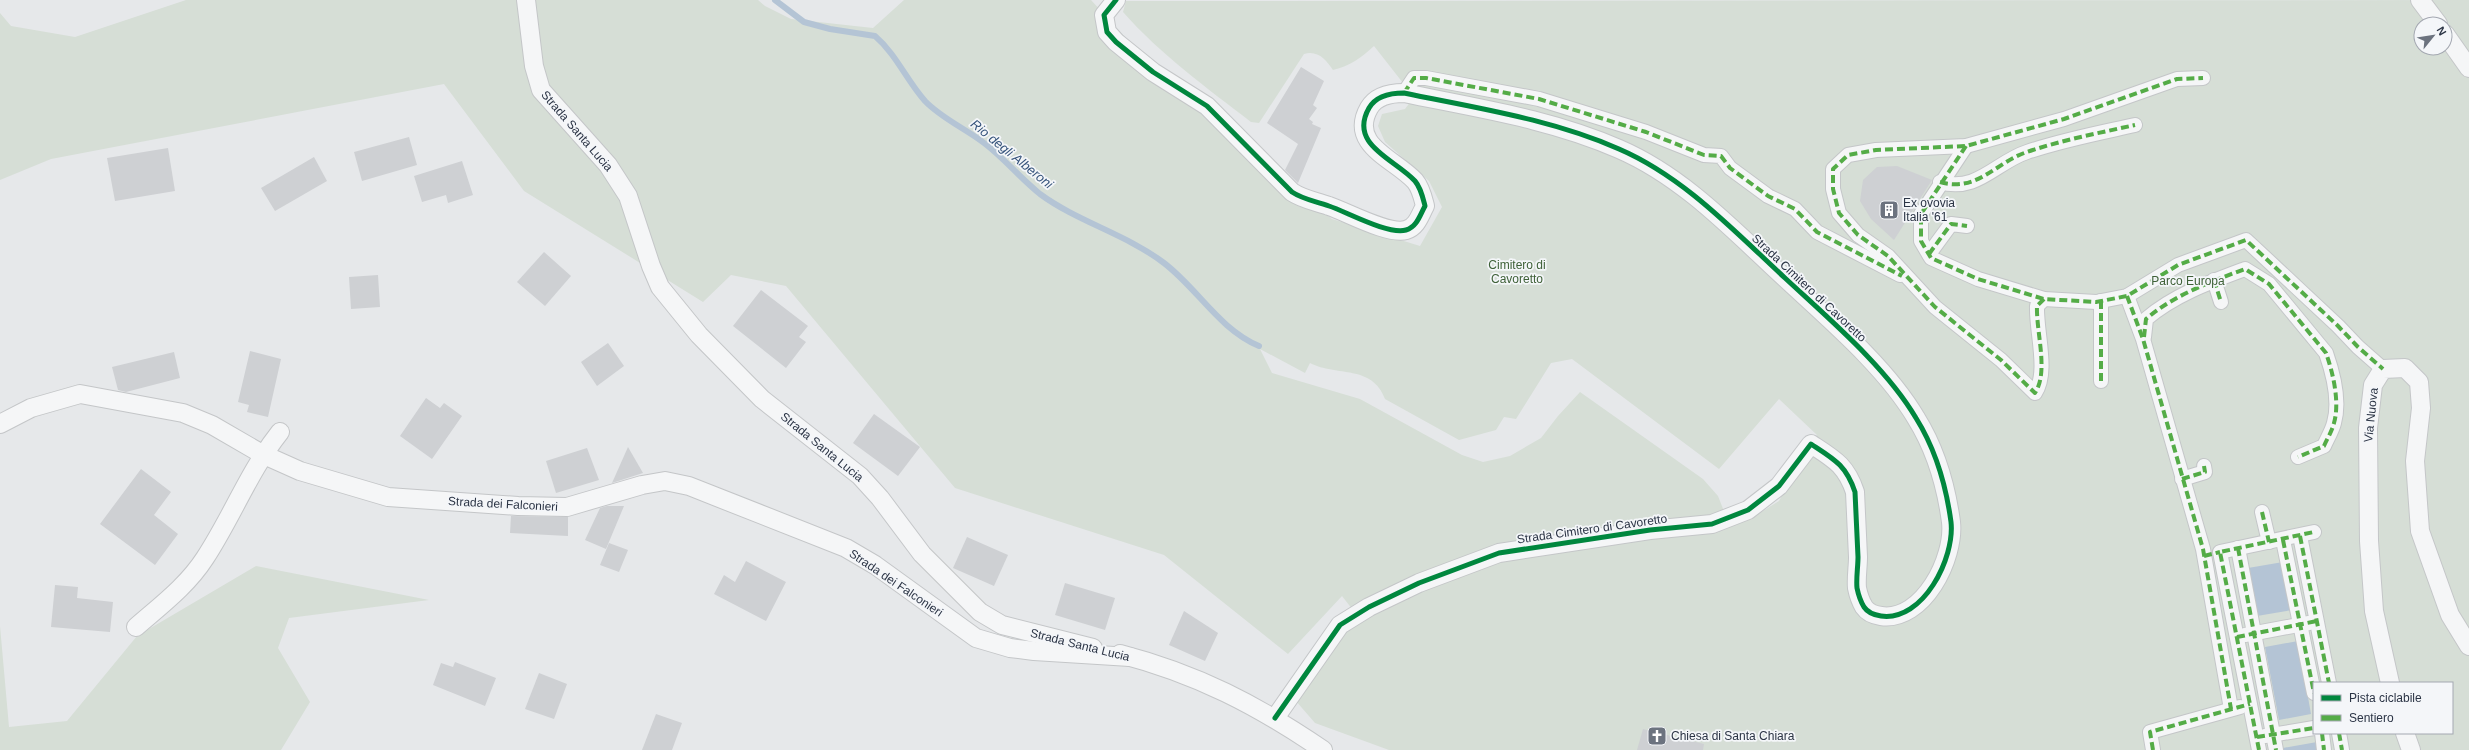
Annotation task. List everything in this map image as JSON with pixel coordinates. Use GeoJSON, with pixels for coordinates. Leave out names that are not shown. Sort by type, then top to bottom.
{"type":"FeatureCollection","features":[{"type":"Feature","properties":{"kind":"street","name":"Strada Santa Lucia"},"geometry":{"type":"LineString","coordinates":[[526,0],[534,66],[541,90],[608,165],[628,196],[651,266],[660,286],[704,341],[762,399],[860,476],[880,498],[922,554],[950,584],[980,612],[1002,625],[1173,669],[1237,697],[1275,718],[1323,750]]}},
{"type":"Feature","properties":{"kind":"street","name":"Strada Cimitero di Cavoretto"},"geometry":{"type":"LineString","coordinates":[[1116,0],[1104,15],[1108,32],[1116,42],[1153,72],[1206,106],[1292,192],[1303,200],[1331,206],[1360,220],[1405,230],[1414,226],[1425,206],[1422,194],[1416,182],[1379,153],[1368,141],[1363,126],[1364,119],[1372,103],[1393,93],[1404,93],[1531,120],[1589,137],[1647,163],[1690,192],[1859,348],[1897,391],[1916,418],[1941,470],[1948,498],[1952,532],[1942,568],[1916,607],[1902,615],[1887,617],[1871,614],[1863,606],[1857,588],[1855,492],[1850,477],[1841,464],[1811,444],[1779,486],[1748,510],[1712,524],[1650,530],[1499,553],[1419,583],[1369,607],[1340,625],[1275,718]]}},
{"type":"Feature","properties":{"kind":"street"},"geometry":{"type":"LineString","coordinates":[[2420,0],[2432,16]]}},
{"type":"Feature","properties":{"kind":"street"},"geometry":{"type":"LineString","coordinates":[[2453,45],[2469,68]]}},
{"type":"Feature","properties":{"kind":"street"},"geometry":{"type":"LineString","coordinates":[[1404,93],[1414,78],[1426,78],[1539,99],[1646,132],[1704,155],[1721,156],[1730,168],[1768,196],[1795,209],[1817,232],[1905,277]]}},
{"type":"Feature","properties":{"kind":"street"},"geometry":{"type":"LineString","coordinates":[[2044,299],[2037,306],[2036,325],[2042,364],[2041,384],[2035,393],[2001,360],[1935,307],[1905,277],[1888,256],[1858,235],[1839,213],[1833,189],[1833,169],[1848,155],[1876,150],[1966,146],[2064,119],[2177,79],[2203,78]]}},
{"type":"Feature","properties":{"kind":"street"},"geometry":{"type":"LineString","coordinates":[[1940,182],[1953,186],[1984,177],[2026,152],[2135,125]]}},
{"type":"Feature","properties":{"kind":"street"},"geometry":{"type":"LineString","coordinates":[[1966,146],[1940,182],[1921,214],[1921,241],[1931,258],[1957,271],[2044,299],[2101,301],[2127,296],[2178,265],[2246,240],[2383,369],[2405,368],[2419,382],[2421,408],[2415,461],[2420,531],[2450,615],[2469,646]]}},
{"type":"Feature","properties":{"kind":"street"},"geometry":{"type":"LineString","coordinates":[[1929,254],[1952,224],[1967,226]]}},
{"type":"Feature","properties":{"kind":"street"},"geometry":{"type":"LineString","coordinates":[[2144,339],[2146,319],[2158,308],[2214,280],[2244,269],[2269,284],[2326,353],[2336,396],[2334,423],[2324,446],[2298,457]]}},
{"type":"Feature","properties":{"kind":"street"},"geometry":{"type":"LineString","coordinates":[[2214,280],[2221,302]]}},
{"type":"Feature","properties":{"kind":"street"},"geometry":{"type":"LineString","coordinates":[[2127,296],[2144,339],[2204,556],[2231,709]]}},
{"type":"Feature","properties":{"kind":"street"},"geometry":{"type":"LineString","coordinates":[[2101,301],[2101,382]]}},
{"type":"Feature","properties":{"kind":"street","name":"Via Nuova"},"geometry":{"type":"LineString","coordinates":[[2383,369],[2372,385],[2368,428],[2369,541],[2374,611],[2390,682]]}},
{"type":"Feature","properties":{"kind":"street","name":"Strada dei Falconieri"},"geometry":{"type":"LineString","coordinates":[[0,424],[31,408],[57,399],[80,394],[88,395],[183,413],[246,443],[262,454],[300,471],[388,497],[518,506],[566,507],[642,485],[665,481],[688,486],[846,548],[875,565],[976,638],[1010,648],[1034,651],[1130,657]]}},
{"type":"Feature","properties":{"kind":"street"},"geometry":{"type":"LineString","coordinates":[[136,627],[174,594],[205,558],[262,454],[280,432]]}},
{"type":"Feature","properties":{"kind":"street"},"geometry":{"type":"LineString","coordinates":[[2182,479],[2204,472],[2204,466]]}},
{"type":"Feature","properties":{"kind":"street"},"geometry":{"type":"LineString","coordinates":[[2262,512],[2269,542]]}},
{"type":"Feature","properties":{"kind":"street"},"geometry":{"type":"LineString","coordinates":[[2204,556],[2283,540],[2314,532]]}},
{"type":"Feature","properties":{"kind":"street"},"geometry":{"type":"LineString","coordinates":[[2300,536],[2329,682]]}},
{"type":"Feature","properties":{"kind":"street"},"geometry":{"type":"LineString","coordinates":[[2283,540],[2313,688]]}},
{"type":"Feature","properties":{"kind":"street"},"geometry":{"type":"LineString","coordinates":[[2238,548],[2276,750]]}},
{"type":"Feature","properties":{"kind":"street"},"geometry":{"type":"LineString","coordinates":[[2220,552],[2258,744],[2273,734],[2313,728]]}},
{"type":"Feature","properties":{"kind":"street"},"geometry":{"type":"LineString","coordinates":[[2237,637],[2317,621]]}},
{"type":"Feature","properties":{"kind":"street"},"geometry":{"type":"LineString","coordinates":[[2153,750],[2150,732],[2250,704]]}},
{"type":"Feature","properties":{"kind":"street"},"geometry":{"type":"LineString","coordinates":[[2322,734],[2324,750]]}},
{"type":"Feature","properties":{"kind":"street"},"geometry":{"type":"LineString","coordinates":[[2339,734],[2342,750]]}},
{"type":"Feature","properties":{"kind":"street"},"geometry":{"type":"LineString","coordinates":[[2405,734],[2411,750]]}},
{"type":"Feature","properties":{"kind":"green space"},"geometry":{"type":"Polygon","coordinates":[[[186,0],[758,0],[765,6],[791,19],[873,28],[904,0],[1091,0],[1148,62],[1332,219],[1420,246],[1442,207],[1429,181],[1385,142],[1378,126],[1382,114],[1405,109],[1411,101],[1403,83],[1374,46],[1355,61],[1333,70],[1321,57],[1313,53],[1304,54],[1259,123],[1251,122],[1184,70],[1152,42],[1123,12],[1126,1],[2469,0],[2469,750],[1389,750],[1315,723],[1289,693],[1356,614],[1342,596],[1288,654],[1164,555],[955,488],[786,286],[731,275],[703,302],[524,191],[444,84],[51,159],[0,180],[0,13],[11,26],[75,37],[186,0]],[[1260,349],[1272,373],[1360,399],[1462,455],[1483,462],[1510,456],[1541,438],[1558,416],[1580,392],[1703,479],[1718,496],[1729,524],[1750,519],[1779,501],[1817,435],[1779,399],[1719,469],[1572,359],[1551,363],[1516,419],[1504,417],[1496,430],[1459,440],[1385,399],[1379,388],[1372,381],[1363,376],[1331,370],[1310,363],[1305,373],[1260,349]]]}},
{"type":"Feature","properties":{"kind":"green space"},"geometry":{"type":"Polygon","coordinates":[[[256,566],[429,600],[289,618],[278,648],[310,702],[281,750],[0,750],[0,626],[9,727],[67,721],[137,636],[256,566]]]}},
{"type":"Feature","properties":{"kind":"water"},"geometry":{"type":"Polygon","coordinates":[[[2283,562],[2292,610],[2257,616],[2248,568],[2283,562]]]}},
{"type":"Feature","properties":{"kind":"water"},"geometry":{"type":"Polygon","coordinates":[[[2298,641],[2311,714],[2279,720],[2265,647],[2298,641]]]}},
{"type":"Feature","properties":{"kind":"water"},"geometry":{"type":"Polygon","coordinates":[[[2317,742],[2319,750],[2283,750],[2283,748],[2317,742]]]}},
{"type":"Feature","properties":{"kind":"building"},"geometry":{"type":"Polygon","coordinates":[[[1301,67],[1324,81],[1313,105],[1317,108],[1309,119],[1313,122],[1312,124],[1321,128],[1298,183],[1285,170],[1298,144],[1267,123],[1301,67]]]}},
{"type":"Feature","properties":{"kind":"building"},"geometry":{"type":"Polygon","coordinates":[[[409,137],[417,165],[362,181],[354,152],[409,137]]]}},
{"type":"Feature","properties":{"kind":"building"},"geometry":{"type":"Polygon","coordinates":[[[168,148],[175,191],[115,201],[107,158],[168,148]]]}},
{"type":"Feature","properties":{"kind":"building"},"geometry":{"type":"Polygon","coordinates":[[[314,157],[327,181],[275,211],[261,188],[314,157]]]}},
{"type":"Feature","properties":{"kind":"building"},"geometry":{"type":"Polygon","coordinates":[[[462,161],[473,195],[448,203],[446,195],[422,202],[414,176],[462,161]]]}},
{"type":"Feature","properties":{"kind":"building","name":"Ex ovovia Italia '61"},"geometry":{"type":"Polygon","coordinates":[[[1897,166],[1932,180],[1894,240],[1871,219],[1860,201],[1863,180],[1877,167],[1897,166]]]}},
{"type":"Feature","properties":{"kind":"building"},"geometry":{"type":"Polygon","coordinates":[[[544,252],[571,276],[545,306],[517,282],[544,252]]]}},
{"type":"Feature","properties":{"kind":"building"},"geometry":{"type":"Polygon","coordinates":[[[378,275],[380,307],[351,309],[349,277],[378,275]]]}},
{"type":"Feature","properties":{"kind":"building"},"geometry":{"type":"Polygon","coordinates":[[[761,290],[808,326],[799,337],[806,342],[786,368],[733,326],[761,290]]]}},
{"type":"Feature","properties":{"kind":"building"},"geometry":{"type":"Polygon","coordinates":[[[608,343],[624,366],[597,386],[581,362],[608,343]]]}},
{"type":"Feature","properties":{"kind":"building"},"geometry":{"type":"Polygon","coordinates":[[[250,351],[281,359],[268,417],[247,412],[249,405],[238,402],[250,351]]]}},
{"type":"Feature","properties":{"kind":"building"},"geometry":{"type":"Polygon","coordinates":[[[174,352],[180,378],[126,392],[118,390],[112,367],[174,352]]]}},
{"type":"Feature","properties":{"kind":"building"},"geometry":{"type":"Polygon","coordinates":[[[426,398],[440,408],[444,403],[462,416],[432,459],[400,436],[426,398]]]}},
{"type":"Feature","properties":{"kind":"building"},"geometry":{"type":"Polygon","coordinates":[[[874,414],[920,447],[898,476],[853,443],[874,414]]]}},
{"type":"Feature","properties":{"kind":"building"},"geometry":{"type":"Polygon","coordinates":[[[628,447],[643,473],[612,483],[628,447]]]}},
{"type":"Feature","properties":{"kind":"building"},"geometry":{"type":"Polygon","coordinates":[[[587,448],[599,480],[556,493],[546,461],[587,448]]]}},
{"type":"Feature","properties":{"kind":"building"},"geometry":{"type":"Polygon","coordinates":[[[141,469],[171,492],[154,515],[178,534],[155,565],[100,524],[141,469]]]}},
{"type":"Feature","properties":{"kind":"building"},"geometry":{"type":"Polygon","coordinates":[[[607,506],[624,506],[606,549],[585,540],[600,508],[607,506]]]}},
{"type":"Feature","properties":{"kind":"building"},"geometry":{"type":"Polygon","coordinates":[[[511,516],[568,517],[568,536],[510,533],[511,516]]]}},
{"type":"Feature","properties":{"kind":"building"},"geometry":{"type":"Polygon","coordinates":[[[967,537],[1008,555],[994,586],[953,568],[967,537]]]}},
{"type":"Feature","properties":{"kind":"building"},"geometry":{"type":"Polygon","coordinates":[[[609,543],[628,550],[619,572],[600,565],[609,543]]]}},
{"type":"Feature","properties":{"kind":"building"},"geometry":{"type":"Polygon","coordinates":[[[746,561],[786,582],[766,621],[714,594],[724,575],[735,582],[746,561]]]}},
{"type":"Feature","properties":{"kind":"building"},"geometry":{"type":"Polygon","coordinates":[[[1065,583],[1115,598],[1105,630],[1055,615],[1065,583]]]}},
{"type":"Feature","properties":{"kind":"building"},"geometry":{"type":"Polygon","coordinates":[[[55,585],[78,587],[77,598],[113,602],[110,632],[51,627],[55,585]]]}},
{"type":"Feature","properties":{"kind":"building"},"geometry":{"type":"Polygon","coordinates":[[[1184,611],[1218,633],[1205,661],[1169,645],[1184,611]]]}},
{"type":"Feature","properties":{"kind":"building"},"geometry":{"type":"Polygon","coordinates":[[[455,662],[496,678],[485,706],[433,685],[441,663],[453,667],[455,662]]]}},
{"type":"Feature","properties":{"kind":"building"},"geometry":{"type":"Polygon","coordinates":[[[539,673],[567,684],[554,719],[525,709],[539,673]]]}},
{"type":"Feature","properties":{"kind":"building"},"geometry":{"type":"Polygon","coordinates":[[[656,714],[682,723],[672,750],[642,750],[656,714]]]}},
{"type":"Feature","properties":{"kind":"building","name":"Chiesa di Santa Chiara"},"geometry":{"type":"Polygon","coordinates":[[[1643,729],[1704,744],[1703,750],[1637,750],[1643,729]]]}},
{"type":"Feature","properties":{"kind":"waterway","name":"Rio degli Alberoni"},"geometry":{"type":"LineString","coordinates":[[775,0],[804,22],[830,29],[875,36],[889,51],[931,107],[991,149],[1040,194],[1070,213],[1134,244],[1164,263],[1176,273],[1232,330],[1259,346]]}},
{"type":"Feature","properties":{"kind":"marked path"},"geometry":{"type":"LineString","coordinates":[[1404,93],[1414,78],[1426,78],[1539,99],[1646,132],[1704,155],[1721,156],[1730,168],[1768,196],[1795,209],[1817,232],[1902,276]]}},
{"type":"Feature","properties":{"kind":"marked path"},"geometry":{"type":"LineString","coordinates":[[2044,299],[2037,306],[2042,363],[2039,384],[2035,393],[2001,360],[1935,307],[1888,256],[1858,235],[1839,213],[1833,189],[1833,169],[1848,155],[1876,150],[1966,146],[2064,119],[2177,79],[2203,78]]}},
{"type":"Feature","properties":{"kind":"marked path"},"geometry":{"type":"LineString","coordinates":[[1940,182],[1953,184],[1976,180],[2006,162],[2027,152],[2067,140],[2135,125]]}},
{"type":"Feature","properties":{"kind":"marked path"},"geometry":{"type":"LineString","coordinates":[[1966,146],[1921,214],[1921,241],[1931,258],[1978,279],[2044,299],[2096,302],[2127,296],[2178,265],[2246,240],[2383,369]]}},
{"type":"Feature","properties":{"kind":"marked path"},"geometry":{"type":"LineString","coordinates":[[1929,254],[1951,224],[1967,226]]}},
{"type":"Feature","properties":{"kind":"marked path"},"geometry":{"type":"LineString","coordinates":[[2144,337],[2146,319],[2168,303],[2206,284],[2245,269],[2269,284],[2326,353],[2335,388],[2336,415],[2332,429],[2324,446],[2298,457]]}},
{"type":"Feature","properties":{"kind":"marked path"},"geometry":{"type":"LineString","coordinates":[[2214,280],[2221,302]]}},
{"type":"Feature","properties":{"kind":"marked path"},"geometry":{"type":"LineString","coordinates":[[2127,296],[2143,339],[2203,549],[2231,709]]}},
{"type":"Feature","properties":{"kind":"marked path"},"geometry":{"type":"LineString","coordinates":[[2101,301],[2101,381]]}},
{"type":"Feature","properties":{"kind":"marked path"},"geometry":{"type":"LineString","coordinates":[[2182,479],[2205,472],[2204,466]]}},
{"type":"Feature","properties":{"kind":"marked path"},"geometry":{"type":"LineString","coordinates":[[2262,512],[2269,542]]}},
{"type":"Feature","properties":{"kind":"marked path"},"geometry":{"type":"LineString","coordinates":[[2259,750],[2220,552],[2314,532]]}},
{"type":"Feature","properties":{"kind":"marked path"},"geometry":{"type":"LineString","coordinates":[[2300,536],[2329,682]]}},
{"type":"Feature","properties":{"kind":"marked path"},"geometry":{"type":"LineString","coordinates":[[2283,540],[2313,688]]}},
{"type":"Feature","properties":{"kind":"marked path"},"geometry":{"type":"LineString","coordinates":[[2238,548],[2276,750]]}},
{"type":"Feature","properties":{"kind":"marked path"},"geometry":{"type":"LineString","coordinates":[[2204,556],[2220,552]]}},
{"type":"Feature","properties":{"kind":"marked path"},"geometry":{"type":"LineString","coordinates":[[2237,637],[2317,621]]}},
{"type":"Feature","properties":{"kind":"marked path"},"geometry":{"type":"LineString","coordinates":[[2153,750],[2150,732],[2250,704]]}},
{"type":"Feature","properties":{"kind":"marked path"},"geometry":{"type":"LineString","coordinates":[[2257,737],[2313,728]]}},
{"type":"Feature","properties":{"kind":"marked path"},"geometry":{"type":"LineString","coordinates":[[2322,734],[2324,750]]}},
{"type":"Feature","properties":{"kind":"marked path"},"geometry":{"type":"LineString","coordinates":[[2339,734],[2342,750]]}},
{"type":"Feature","properties":{"kind":"cycle path"},"geometry":{"type":"LineString","coordinates":[[1116,0],[1104,15],[1107,32],[1116,42],[1153,72],[1207,106],[1292,192],[1301,197],[1329,206],[1378,226],[1398,231],[1406,230],[1413,226],[1418,220],[1425,206],[1423,196],[1415,181],[1377,150],[1369,142],[1365,132],[1364,121],[1369,108],[1372,104],[1384,96],[1404,93],[1513,115],[1593,139],[1619,149],[1643,161],[1665,174],[1707,206],[1838,327],[1873,362],[1904,399],[1916,418],[1935,455],[1943,481],[1951,522],[1951,537],[1948,553],[1942,569],[1933,585],[1923,598],[1910,609],[1896,615],[1876,615],[1867,611],[1863,605],[1857,588],[1858,557],[1855,492],[1848,475],[1843,469],[1833,459],[1811,444],[1779,486],[1748,510],[1712,524],[1650,530],[1499,553],[1419,583],[1369,607],[1340,625],[1275,718]]}},
{"type":"Feature","properties":{"kind":"place","name":"Ex ovovia Italia '61"},"geometry":{"type":"Point","coordinates":[1889,210]}},
{"type":"Feature","properties":{"kind":"place","name":"Chiesa di Santa Chiara"},"geometry":{"type":"Point","coordinates":[1657,736]}},
{"type":"Feature","properties":{"kind":"park label","name":"Cimitero di Cavoretto"},"geometry":{"type":"Point","coordinates":[1517,272]}},
{"type":"Feature","properties":{"kind":"park label","name":"Parco Europa"},"geometry":{"type":"Point","coordinates":[2188,281]}}]}
